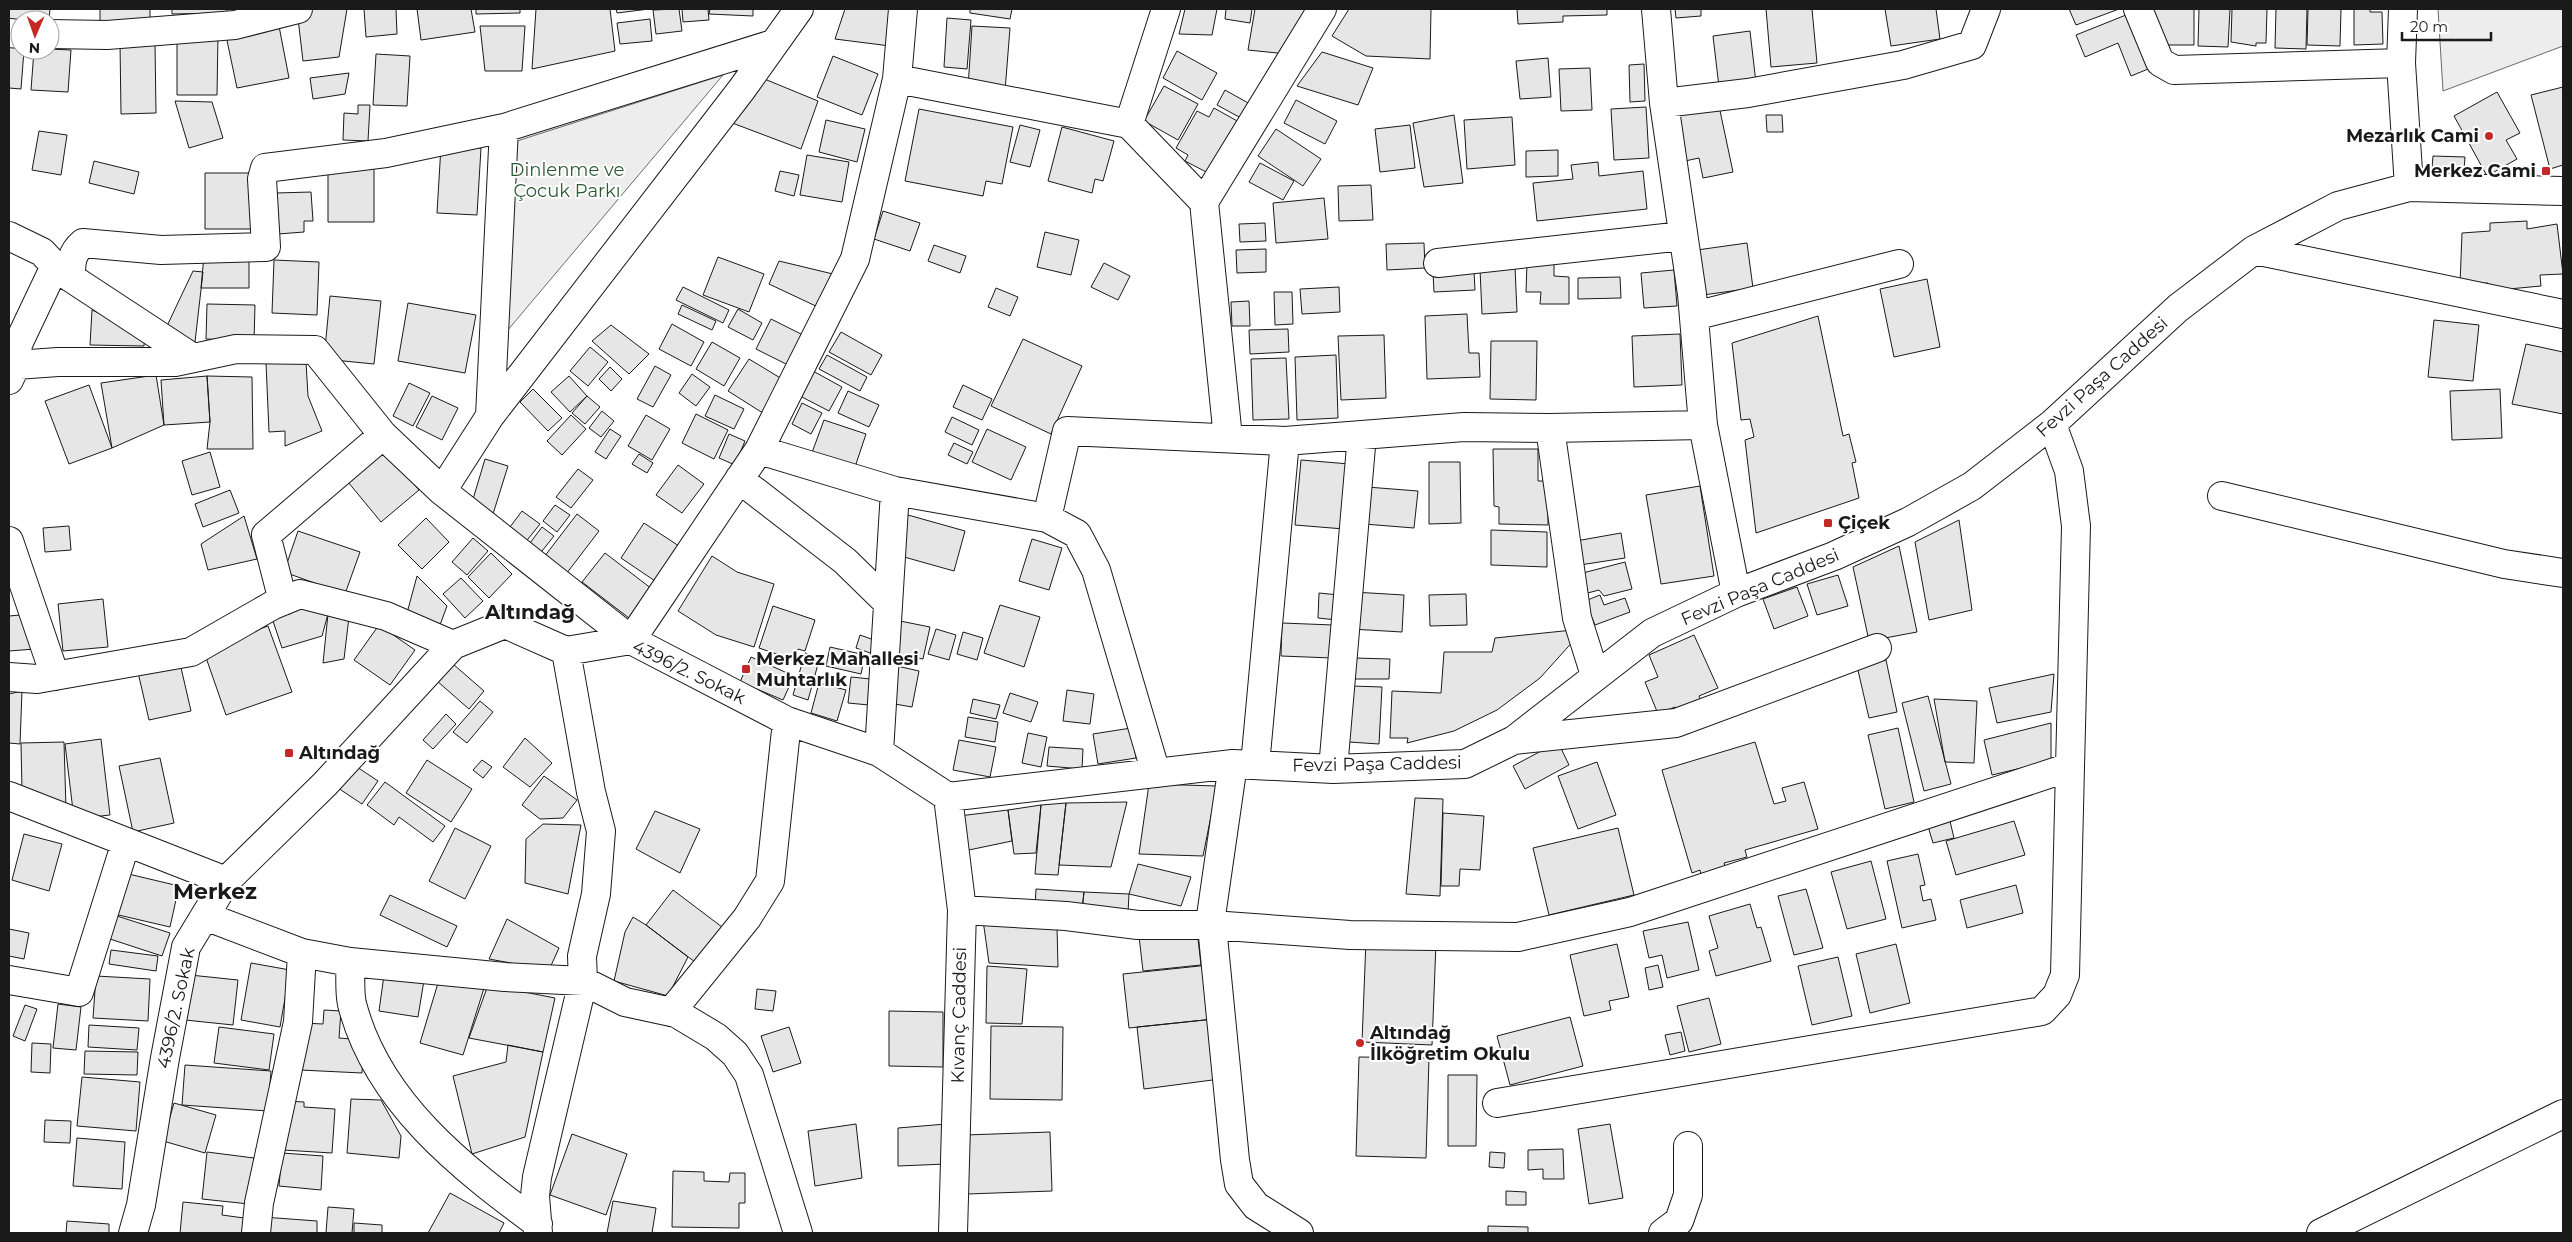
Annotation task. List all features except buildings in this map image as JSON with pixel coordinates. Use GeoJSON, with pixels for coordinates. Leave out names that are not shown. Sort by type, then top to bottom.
{"type":"FeatureCollection","features":[{"type":"Feature","properties":{"kind":"street"},"geometry":{"type":"LineString","coordinates":[[60,34],[107,35],[298,9]]}},
{"type":"Feature","properties":{"kind":"street"},"geometry":{"type":"LineString","coordinates":[[442,490],[490,416],[736,97],[799,9]]}},
{"type":"Feature","properties":{"kind":"street"},"geometry":{"type":"LineString","coordinates":[[773,44],[504,128],[386,152],[266,168],[262,179],[266,247],[161,250],[83,243],[76,249],[18,344],[11,370],[58,362],[175,362],[236,349],[315,350],[384,434],[442,490],[631,640],[759,450],[854,259],[897,79],[903,9]]}},
{"type":"Feature","properties":{"kind":"street"},"geometry":{"type":"LineString","coordinates":[[1129,124],[1166,9]]}},
{"type":"Feature","properties":{"kind":"street"},"geometry":{"type":"LineString","coordinates":[[1228,438],[1204,202],[1322,9]]}},
{"type":"Feature","properties":{"kind":"street"},"geometry":{"type":"LineString","coordinates":[[1656,9],[1664,103],[1694,316],[1703,425],[1736,593]]}},
{"type":"Feature","properties":{"kind":"street"},"geometry":{"type":"LineString","coordinates":[[1664,103],[1748,93],[1903,66],[1972,45],[1986,9]]}},
{"type":"Feature","properties":{"kind":"street"},"geometry":{"type":"LineString","coordinates":[[2138,9],[2160,62],[2174,70],[2401,62]]}},
{"type":"Feature","properties":{"kind":"street"},"geometry":{"type":"LineString","coordinates":[[2403,9],[2401,62],[2409,187]]}},
{"type":"Feature","properties":{"kind":"street"},"geometry":{"type":"LineString","coordinates":[[897,79],[1129,124],[1204,202]]}},
{"type":"Feature","properties":{"kind":"street"},"geometry":{"type":"LineString","coordinates":[[490,416],[504,128]]}},
{"type":"Feature","properties":{"kind":"street","name":"Fevzi Paşa Caddesi"},"geometry":{"type":"LineString","coordinates":[[948,797],[1244,764],[1333,769],[1465,764],[1514,740],[1595,675],[1652,633],[1736,593],[1834,556],[1908,522],[1972,486],[2052,424],[2178,308],[2254,250],[2338,206],[2409,187],[2563,191]]}},
{"type":"Feature","properties":{"kind":"street"},"geometry":{"type":"LineString","coordinates":[[9,236],[42,252],[63,272],[193,358]]}},
{"type":"Feature","properties":{"kind":"street"},"geometry":{"type":"LineString","coordinates":[[1438,262],[1684,236]]}},
{"type":"Feature","properties":{"kind":"street"},"geometry":{"type":"LineString","coordinates":[[2254,250],[2563,314]]}},
{"type":"Feature","properties":{"kind":"street"},"geometry":{"type":"LineString","coordinates":[[1694,316],[1899,264]]}},
{"type":"Feature","properties":{"kind":"street"},"geometry":{"type":"LineString","coordinates":[[1498,1103],[2042,1011],[2057,995],[2065,975],[2076,526],[2069,471],[2052,424]]}},
{"type":"Feature","properties":{"kind":"street"},"geometry":{"type":"LineString","coordinates":[[1047,518],[1067,431],[1285,441],[1464,427],[1550,428],[1703,425]]}},
{"type":"Feature","properties":{"kind":"street"},"geometry":{"type":"LineString","coordinates":[[1550,428],[1578,618],[1595,675]]}},
{"type":"Feature","properties":{"kind":"street"},"geometry":{"type":"LineString","coordinates":[[283,601],[266,535],[384,434]]}},
{"type":"Feature","properties":{"kind":"street"},"geometry":{"type":"LineString","coordinates":[[1333,769],[1362,435]]}},
{"type":"Feature","properties":{"kind":"street"},"geometry":{"type":"LineString","coordinates":[[1285,441],[1244,764],[1211,916],[1239,1184],[1256,1206],[1299,1233]]}},
{"type":"Feature","properties":{"kind":"street"},"geometry":{"type":"LineString","coordinates":[[759,450],[895,492],[1047,518],[1077,534],[1096,570],[1156,773]]}},
{"type":"Feature","properties":{"kind":"street"},"geometry":{"type":"LineString","coordinates":[[739,479],[845,560],[888,603]]}},
{"type":"Feature","properties":{"kind":"street"},"geometry":{"type":"LineString","coordinates":[[878,752],[895,492]]}},
{"type":"Feature","properties":{"kind":"street"},"geometry":{"type":"LineString","coordinates":[[2222,496],[2504,564],[2563,573]]}},
{"type":"Feature","properties":{"kind":"street"},"geometry":{"type":"LineString","coordinates":[[9,541],[55,676]]}},
{"type":"Feature","properties":{"kind":"street"},"geometry":{"type":"LineString","coordinates":[[9,678],[37,679],[190,652],[283,601],[300,594],[386,616],[453,645]]}},
{"type":"Feature","properties":{"kind":"street","name":"4396/2. Sokak"},"geometry":{"type":"LineString","coordinates":[[133,1233],[141,1205],[158,1097],[186,947],[226,881],[324,784],[453,645],[505,624],[566,651],[631,640],[787,721],[878,752],[948,797]]}},
{"type":"Feature","properties":{"kind":"street"},"geometry":{"type":"LineString","coordinates":[[1514,740],[1676,723],[1877,648]]}},
{"type":"Feature","properties":{"kind":"street"},"geometry":{"type":"LineString","coordinates":[[538,1229],[535,1196],[537,1177],[583,982],[582,956],[596,894],[600,831],[591,792],[566,651]]}},
{"type":"Feature","properties":{"kind":"street"},"geometry":{"type":"LineString","coordinates":[[670,1012],[747,918],[770,881],[787,721]]}},
{"type":"Feature","properties":{"kind":"street"},"geometry":{"type":"LineString","coordinates":[[962,910],[1066,916],[1138,925],[1212,925],[1350,936],[1518,937],[1630,912],[2070,767]]}},
{"type":"Feature","properties":{"kind":"street"},"geometry":{"type":"LineString","coordinates":[[9,796],[226,881]]}},
{"type":"Feature","properties":{"kind":"street","name":"Kıvanç Caddesi"},"geometry":{"type":"LineString","coordinates":[[948,797],[962,910],[953,1233]]}},
{"type":"Feature","properties":{"kind":"street"},"geometry":{"type":"LineString","coordinates":[[9,980],[79,992],[126,842]]}},
{"type":"Feature","properties":{"kind":"street"},"geometry":{"type":"LineString","coordinates":[[205,916],[302,953],[350,962],[506,977],[583,982],[625,1002],[670,1012],[716,1037],[735,1054],[749,1075],[798,1233]]}},
{"type":"Feature","properties":{"kind":"street"},"geometry":{"type":"LineString","coordinates":[[256,1233],[258,1203],[298,1022],[302,953]]}},
{"type":"Feature","properties":{"kind":"street"},"geometry":{"type":"LineString","coordinates":[[350,962],[352,1003],[369,1048],[387,1080],[425,1130],[453,1158],[538,1229]]}},
{"type":"Feature","properties":{"kind":"street"},"geometry":{"type":"LineString","coordinates":[[2321,1233],[2563,1114]]}},
{"type":"Feature","properties":{"kind":"street"},"geometry":{"type":"LineString","coordinates":[[1662,1233],[1679,1221],[1688,1195],[1688,1146]]}},
{"type":"Feature","properties":{"kind":"green space"},"geometry":{"type":"Polygon","coordinates":[[[2438,9],[2563,9],[2563,46],[2443,91],[2438,9]]]}},
{"type":"Feature","properties":{"kind":"green space","name":"Dinlenme ve Çocuk Parkı"},"geometry":{"type":"Polygon","coordinates":[[[723,75],[507,331],[517,141],[723,75]]]}},
{"type":"Feature","properties":{"kind":"place","name":"Mezarlık Cami"},"geometry":{"type":"Point","coordinates":[2489,136]}},
{"type":"Feature","properties":{"kind":"place","name":"Merkez Cami"},"geometry":{"type":"Point","coordinates":[2546,171]}},
{"type":"Feature","properties":{"kind":"place","name":"Çiçek"},"geometry":{"type":"Point","coordinates":[1828,523]}},
{"type":"Feature","properties":{"kind":"place","name":"Merkez Mahallesi Muhtarlık"},"geometry":{"type":"Point","coordinates":[746,669]}},
{"type":"Feature","properties":{"kind":"place","name":"Altındağ"},"geometry":{"type":"Point","coordinates":[289,753]}},
{"type":"Feature","properties":{"kind":"place","name":"Altındağ İlköğretim Okulu"},"geometry":{"type":"Point","coordinates":[1360,1043]}},
{"type":"Feature","properties":{"kind":"district","name":"Altındağ"},"geometry":{"type":"Point","coordinates":[530,612]}},
{"type":"Feature","properties":{"kind":"district","name":"Merkez"},"geometry":{"type":"Point","coordinates":[215,891]}}]}
